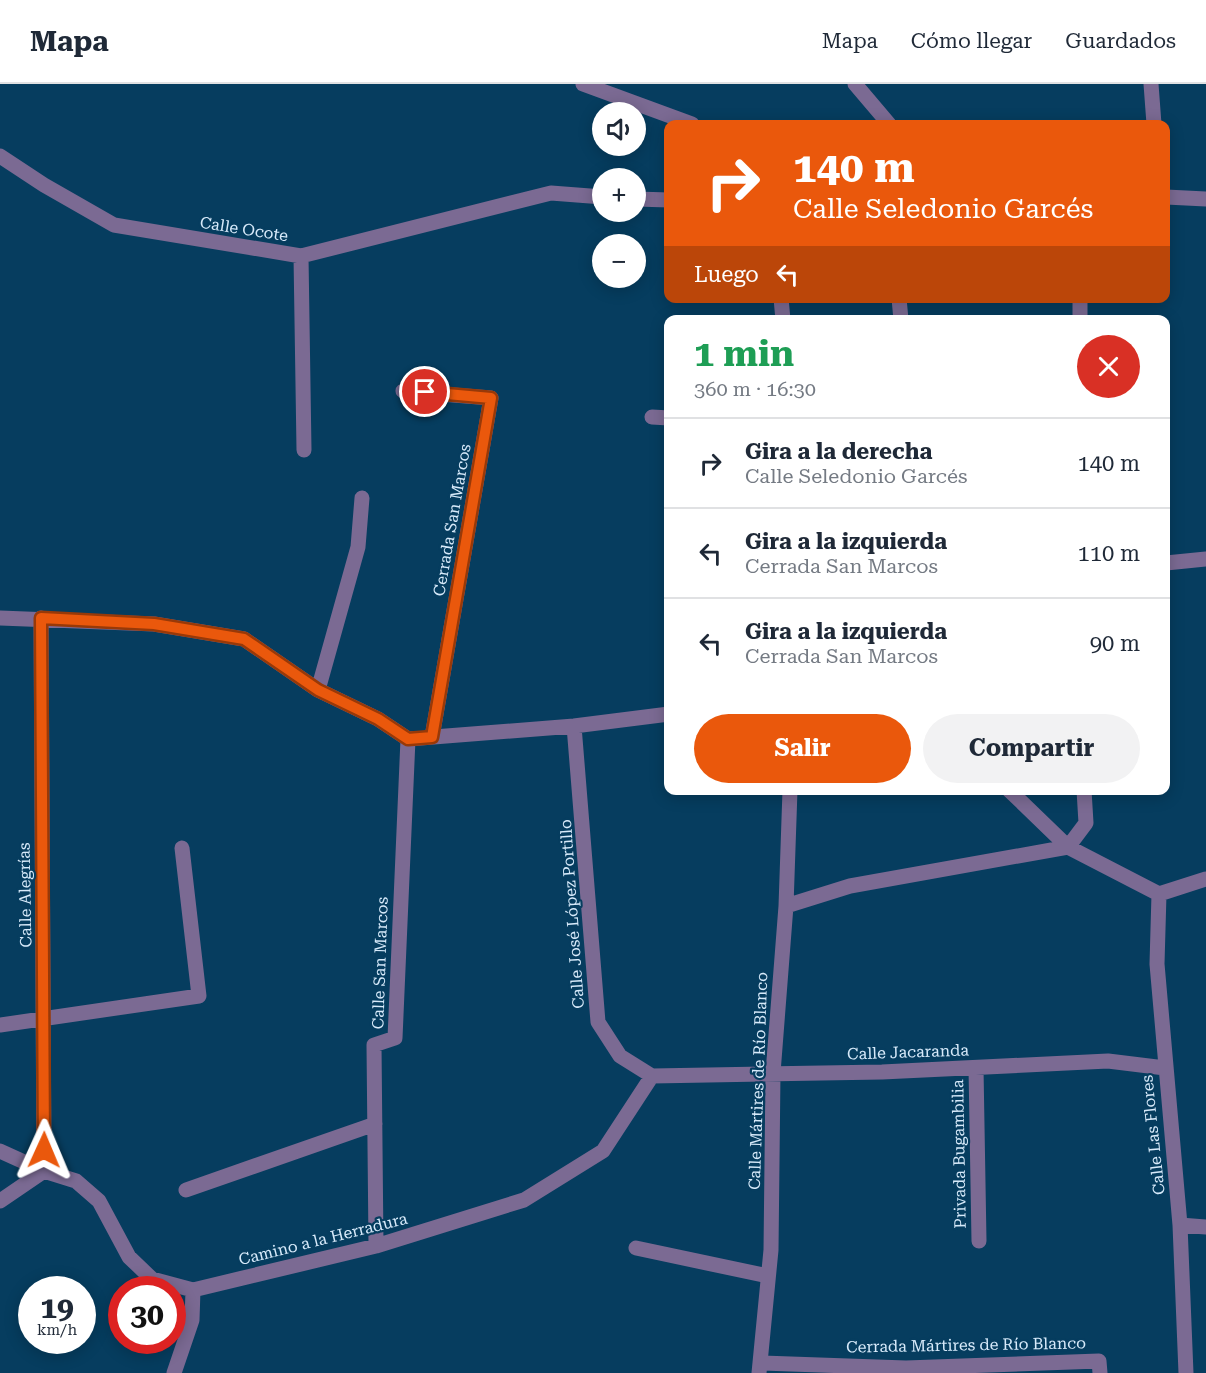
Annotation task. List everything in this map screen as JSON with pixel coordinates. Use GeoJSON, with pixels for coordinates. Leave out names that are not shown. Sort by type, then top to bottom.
{"type":"FeatureCollection","features":[{"type":"Feature","properties":{"kind":"street"},"geometry":{"type":"LineString","coordinates":[[583,84],[681,120]]}},
{"type":"Feature","properties":{"kind":"street"},"geometry":{"type":"LineString","coordinates":[[855,84],[886,120]]}},
{"type":"Feature","properties":{"kind":"street"},"geometry":{"type":"LineString","coordinates":[[1151,84],[1154,120]]}},
{"type":"Feature","properties":{"kind":"street","name":"Calle Ocote"},"geometry":{"type":"LineString","coordinates":[[0,156],[44,185],[114,225],[301,256],[551,193],[592,196]]}},
{"type":"Feature","properties":{"kind":"street"},"geometry":{"type":"LineString","coordinates":[[1170,197],[1206,199]]}},
{"type":"Feature","properties":{"kind":"street"},"geometry":{"type":"LineString","coordinates":[[646,199],[664,200]]}},
{"type":"Feature","properties":{"kind":"street"},"geometry":{"type":"LineString","coordinates":[[301,256],[304,450]]}},
{"type":"Feature","properties":{"kind":"street","name":"Cerrada San Marcos"},"geometry":{"type":"LineString","coordinates":[[403,391],[491,398],[432,737]]}},
{"type":"Feature","properties":{"kind":"street"},"geometry":{"type":"LineString","coordinates":[[652,417],[664,418]]}},
{"type":"Feature","properties":{"kind":"street"},"geometry":{"type":"LineString","coordinates":[[318,690],[358,547],[362,498]]}},
{"type":"Feature","properties":{"kind":"street"},"geometry":{"type":"LineString","coordinates":[[1170,562],[1206,559]]}},
{"type":"Feature","properties":{"kind":"street"},"geometry":{"type":"LineString","coordinates":[[0,618],[154,624],[244,639],[318,690],[378,719],[408,739],[574,726],[664,715]]}},
{"type":"Feature","properties":{"kind":"street","name":"Calle Alegrías"},"geometry":{"type":"LineString","coordinates":[[41,618],[44,1171]]}},
{"type":"Feature","properties":{"kind":"street","name":"Calle José López Portillo"},"geometry":{"type":"LineString","coordinates":[[574,726],[598,1022],[620,1056],[652,1076]]}},
{"type":"Feature","properties":{"kind":"street","name":"Calle San Marcos"},"geometry":{"type":"LineString","coordinates":[[376,1246],[374,1045],[395,1038],[408,739]]}},
{"type":"Feature","properties":{"kind":"street","name":"Calle Mártires de Río Blanco"},"geometry":{"type":"LineString","coordinates":[[760,1368],[771,1250],[773,1073],[786,906],[790,795]]}},
{"type":"Feature","properties":{"kind":"street"},"geometry":{"type":"LineString","coordinates":[[1015,795],[1068,847],[1159,894],[1206,879]]}},
{"type":"Feature","properties":{"kind":"street"},"geometry":{"type":"LineString","coordinates":[[786,906],[850,886],[1068,847],[1086,823],[1084,795]]}},
{"type":"Feature","properties":{"kind":"street"},"geometry":{"type":"LineString","coordinates":[[0,1025],[199,996],[182,848]]}},
{"type":"Feature","properties":{"kind":"street","name":"Calle Las Flores"},"geometry":{"type":"LineString","coordinates":[[1159,894],[1157,964],[1180,1225],[1186,1373]]}},
{"type":"Feature","properties":{"kind":"street","name":"Calle Jacaranda"},"geometry":{"type":"LineString","coordinates":[[652,1076],[882,1072],[1108,1061],[1165,1068]]}},
{"type":"Feature","properties":{"kind":"street","name":"Privada Bugambilia"},"geometry":{"type":"LineString","coordinates":[[976,1068],[979,1240]]}},
{"type":"Feature","properties":{"kind":"street","name":"Camino a la Herradura"},"geometry":{"type":"LineString","coordinates":[[0,1151],[44,1171],[76,1181],[99,1201],[129,1257],[152,1279],[193,1290],[376,1246],[524,1200],[603,1151],[652,1076]]}},
{"type":"Feature","properties":{"kind":"street"},"geometry":{"type":"LineString","coordinates":[[186,1190],[375,1124]]}},
{"type":"Feature","properties":{"kind":"street"},"geometry":{"type":"LineString","coordinates":[[0,1201],[44,1171]]}},
{"type":"Feature","properties":{"kind":"street"},"geometry":{"type":"LineString","coordinates":[[1180,1225],[1206,1227]]}},
{"type":"Feature","properties":{"kind":"street"},"geometry":{"type":"LineString","coordinates":[[636,1248],[768,1276]]}},
{"type":"Feature","properties":{"kind":"street"},"geometry":{"type":"LineString","coordinates":[[174,1373],[192,1320],[193,1290]]}},
{"type":"Feature","properties":{"kind":"street","name":"Cerrada Mártires de Río Blanco"},"geometry":{"type":"LineString","coordinates":[[760,1368],[1100,1367]]}},
{"type":"Feature","properties":{"kind":"route"},"geometry":{"type":"LineString","coordinates":[[44,1150],[41,618],[154,624],[244,639],[318,690],[378,719],[408,739],[432,737],[491,398],[425,392]]}}]}
